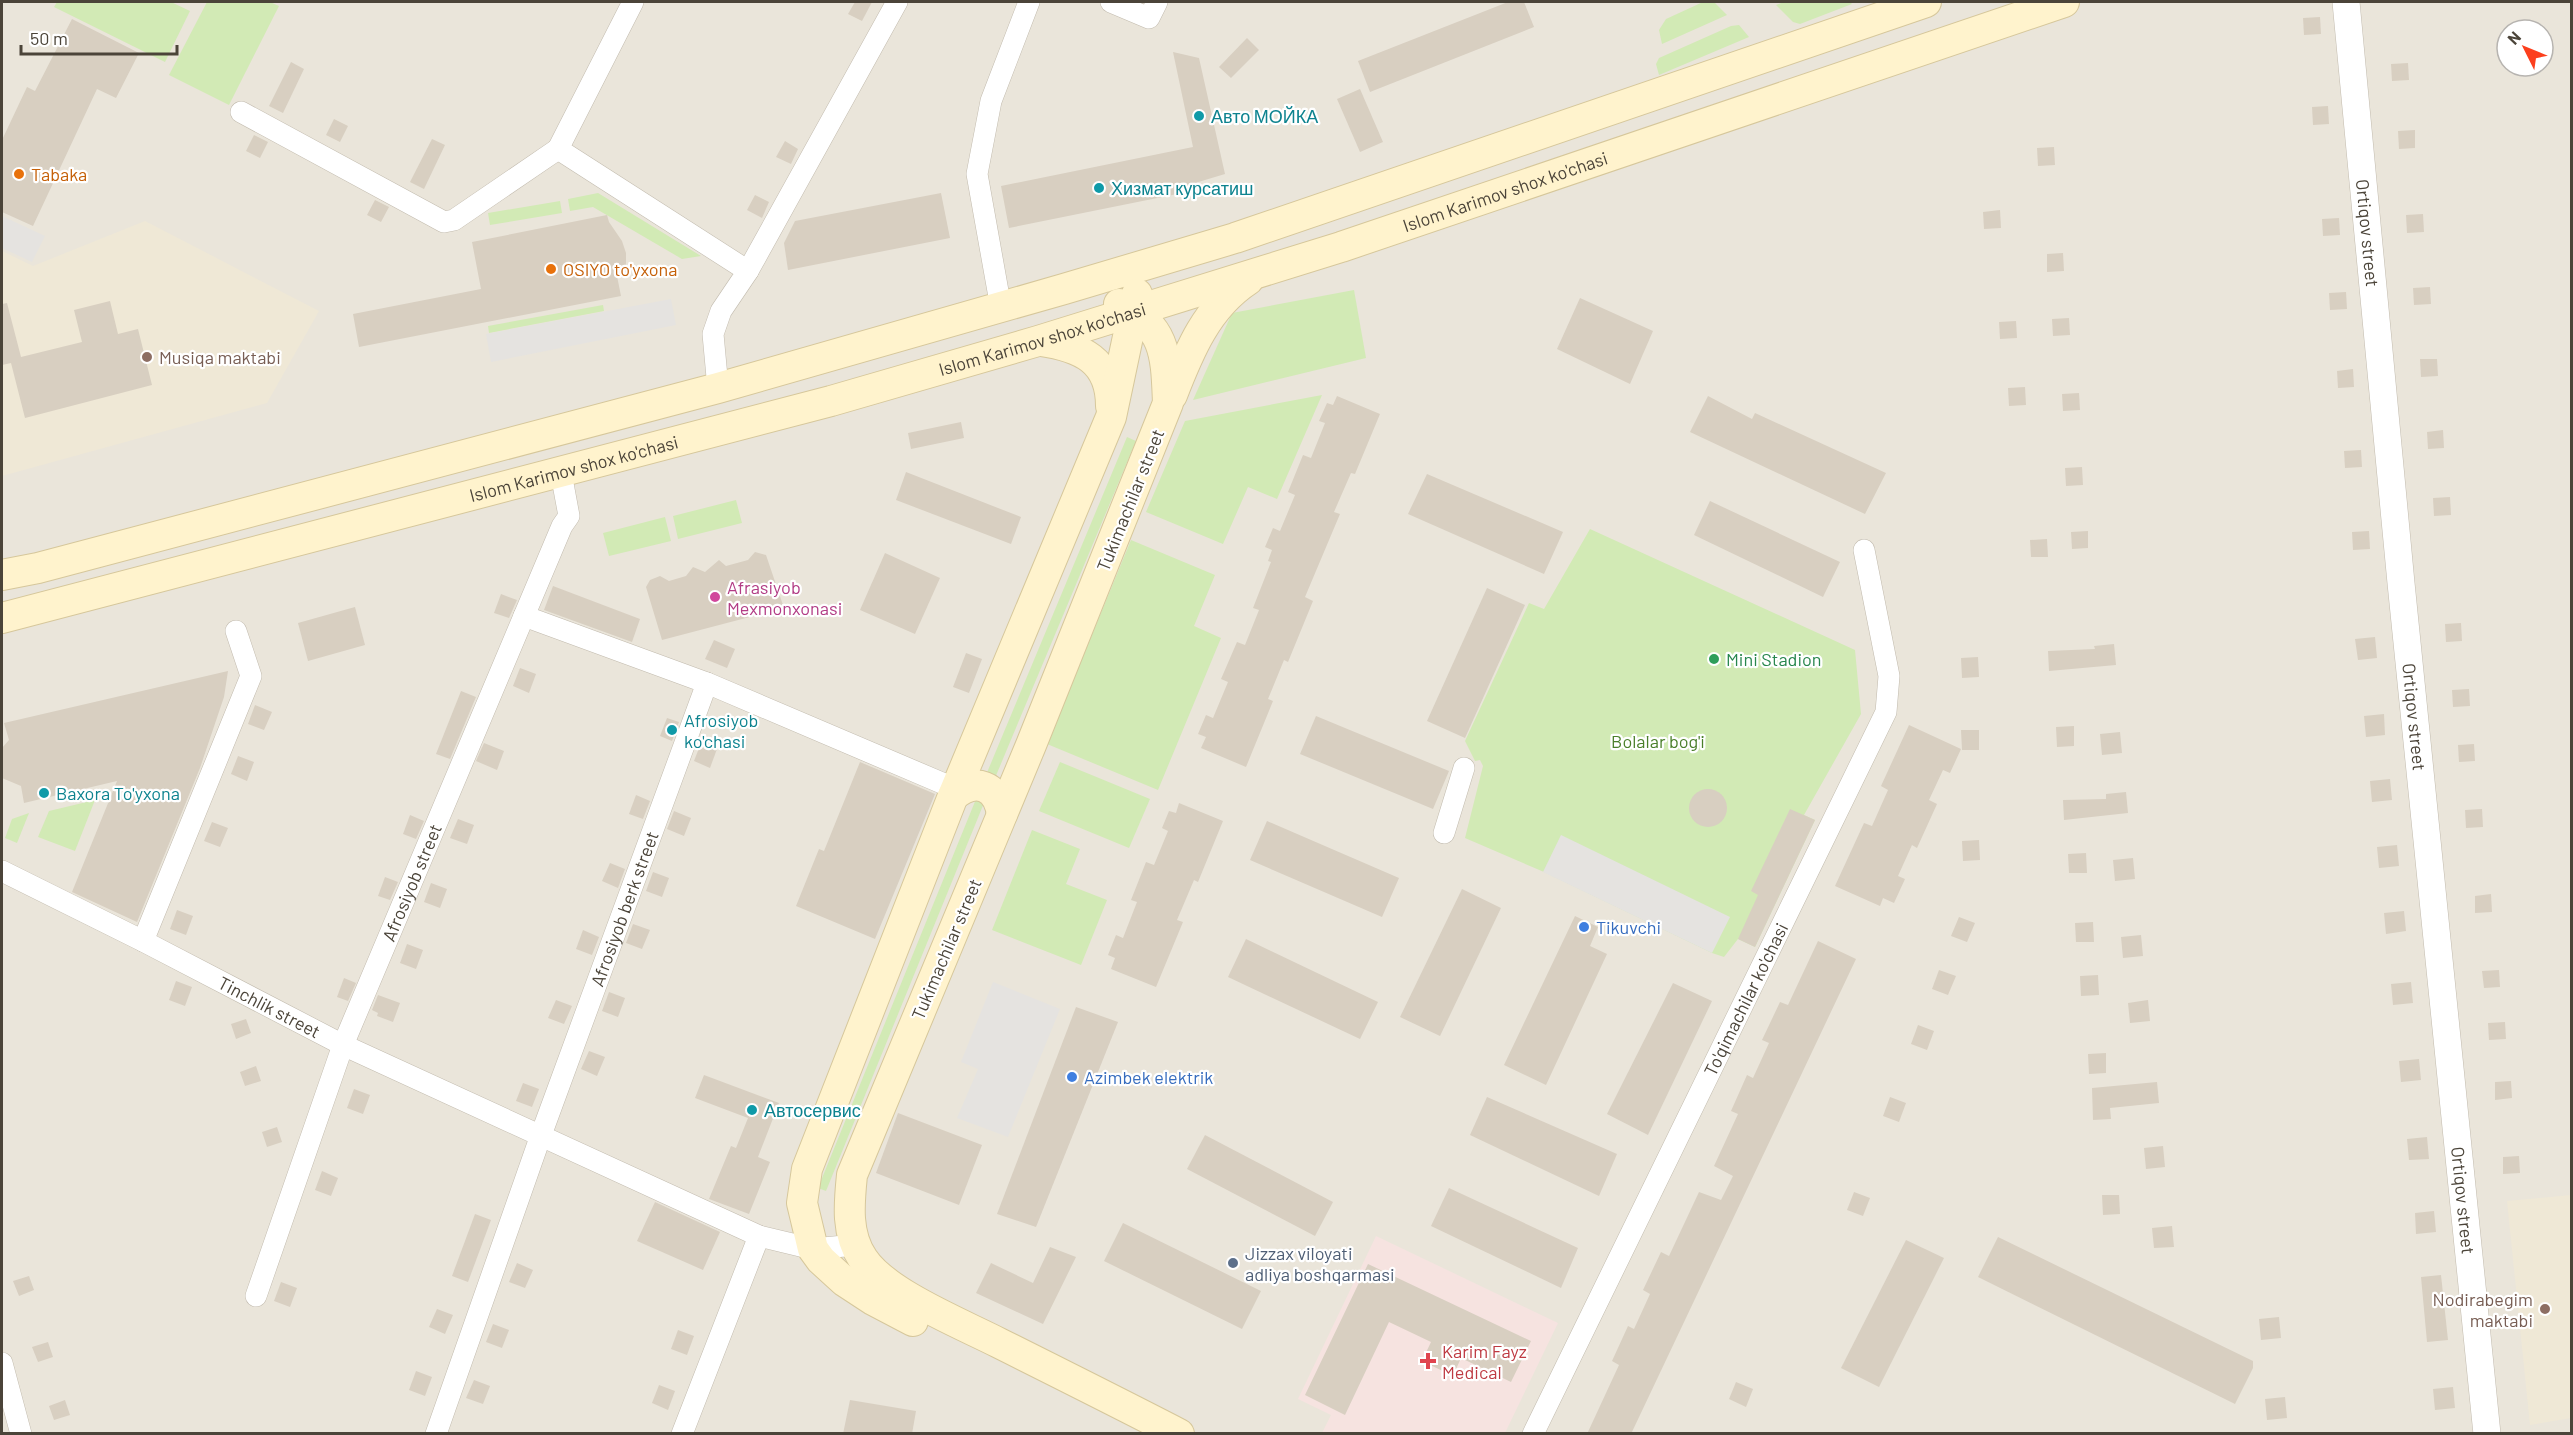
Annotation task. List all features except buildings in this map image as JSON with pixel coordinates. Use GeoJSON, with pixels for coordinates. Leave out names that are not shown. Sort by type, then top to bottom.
{"type":"FeatureCollection","features":[{"type":"Feature","properties":{"kind":"main road"},"geometry":{"type":"LineString","coordinates":[[2,575],[38,568],[718,388],[1064,290],[1235,238],[1926,2]]}},
{"type":"Feature","properties":{"kind":"main road","name":"Islom Karimov shox ko'chasi"},"geometry":{"type":"LineString","coordinates":[[2,618],[831,401],[1038,341],[1341,247],[2064,2]]}},
{"type":"Feature","properties":{"kind":"main road"},"geometry":{"type":"LineString","coordinates":[[1134,1434],[873,1300],[844,1281],[821,1260],[813,1249],[802,1203],[807,1169],[954,793],[1111,417],[1137,295],[1149,276],[1177,255]]}},
{"type":"Feature","properties":{"kind":"main road"},"geometry":{"type":"LineString","coordinates":[[1168,404],[1186,358],[1211,315],[1223,299],[1260,271]]}},
{"type":"Feature","properties":{"kind":"main road","name":"Tukimachilar street"},"geometry":{"type":"LineString","coordinates":[[1064,290],[1094,295],[1133,311],[1149,324],[1161,339],[1166,357],[1168,404],[1002,814],[852,1175],[848,1205],[850,1227],[855,1245],[864,1261],[888,1284],[941,1314],[1179,1434]]}},
{"type":"Feature","properties":{"kind":"main road"},"geometry":{"type":"LineString","coordinates":[[1038,341],[1068,346],[1088,354],[1101,370],[1110,388],[1111,417]]}},
{"type":"Feature","properties":{"kind":"main road"},"geometry":{"type":"LineString","coordinates":[[954,793],[964,787],[978,785],[991,790],[1000,800],[1002,814]]}},
{"type":"Feature","properties":{"kind":"street"},"geometry":{"type":"LineString","coordinates":[[241,112],[444,222],[454,220],[558,148],[633,2]]}},
{"type":"Feature","properties":{"kind":"street"},"geometry":{"type":"LineString","coordinates":[[718,388],[713,334],[721,311],[748,271],[897,2]]}},
{"type":"Feature","properties":{"kind":"street"},"geometry":{"type":"LineString","coordinates":[[1001,308],[977,174],[990,101],[1029,2]]}},
{"type":"Feature","properties":{"kind":"street"},"geometry":{"type":"LineString","coordinates":[[1111,2],[1149,18],[1157,2]]}},
{"type":"Feature","properties":{"kind":"street","name":"Ortiqov street"},"geometry":{"type":"LineString","coordinates":[[2346,2],[2401,583],[2487,1434]]}},
{"type":"Feature","properties":{"kind":"street"},"geometry":{"type":"LineString","coordinates":[[558,148],[748,271]]}},
{"type":"Feature","properties":{"kind":"street","name":"Afrosiyob street"},"geometry":{"type":"LineString","coordinates":[[256,1296],[343,1045],[565,519],[569,516],[561,473]]}},
{"type":"Feature","properties":{"kind":"street","name":"To'qimachilar ko'chasi"},"geometry":{"type":"LineString","coordinates":[[1533,1434],[1886,712],[1889,676],[1864,550]]}},
{"type":"Feature","properties":{"kind":"street"},"geometry":{"type":"LineString","coordinates":[[524,616],[707,683],[954,793]]}},
{"type":"Feature","properties":{"kind":"street"},"geometry":{"type":"LineString","coordinates":[[143,941],[251,676],[236,631]]}},
{"type":"Feature","properties":{"kind":"street","name":"Afrosiyob berk street"},"geometry":{"type":"LineString","coordinates":[[436,1434],[541,1136],[707,683]]}},
{"type":"Feature","properties":{"kind":"street"},"geometry":{"type":"LineString","coordinates":[[1444,833],[1464,768]]}},
{"type":"Feature","properties":{"kind":"street","name":"Tinchlik street"},"geometry":{"type":"LineString","coordinates":[[2,871],[343,1045],[541,1136]]}},
{"type":"Feature","properties":{"kind":"street"},"geometry":{"type":"LineString","coordinates":[[541,1136],[759,1236],[813,1249],[855,1245]]}},
{"type":"Feature","properties":{"kind":"street"},"geometry":{"type":"LineString","coordinates":[[682,1434],[759,1236]]}},
{"type":"Feature","properties":{"kind":"street"},"geometry":{"type":"LineString","coordinates":[[2,1362],[19,1433]]}},
{"type":"Feature","properties":{"kind":"shaded area"},"geometry":{"type":"Polygon","coordinates":[[[2,2],[2571,2],[2571,1433],[2,1433],[2,2]]]}},
{"type":"Feature","properties":{"kind":"shaded area"},"geometry":{"type":"Polygon","coordinates":[[[2,216],[45,236],[32,262],[2,248],[2,216]]]}},
{"type":"Feature","properties":{"kind":"shaded area","name":"Musiqa maktabi"},"geometry":{"type":"Polygon","coordinates":[[[145,221],[319,311],[267,403],[2,476],[2,251],[33,266],[145,221]]]}},
{"type":"Feature","properties":{"kind":"shaded area"},"geometry":{"type":"Polygon","coordinates":[[[671,299],[676,325],[491,362],[486,334],[671,299]]]}},
{"type":"Feature","properties":{"kind":"shaded area"},"geometry":{"type":"Polygon","coordinates":[[[1561,835],[1730,917],[1712,953],[1543,872],[1561,835]]]}},
{"type":"Feature","properties":{"kind":"shaded area"},"geometry":{"type":"Polygon","coordinates":[[[993,982],[1060,1009],[1008,1137],[957,1118],[978,1069],[961,1062],[993,982]]]}},
{"type":"Feature","properties":{"kind":"shaded area","name":"Nodirabegim maktabi"},"geometry":{"type":"Polygon","coordinates":[[[2571,1195],[2571,1418],[2530,1425],[2507,1201],[2571,1195]]]}},
{"type":"Feature","properties":{"kind":"shaded area","name":"Karim Fayz Medical"},"geometry":{"type":"Polygon","coordinates":[[[1376,1236],[1558,1323],[1505,1433],[1322,1433],[1331,1415],[1298,1399],[1376,1236]]]}},
{"type":"Feature","properties":{"kind":"green space"},"geometry":{"type":"Polygon","coordinates":[[[57,2],[171,2],[190,11],[165,62],[54,7],[57,2]]]}},
{"type":"Feature","properties":{"kind":"green space"},"geometry":{"type":"Polygon","coordinates":[[[207,2],[270,2],[279,6],[229,105],[169,75],[207,2]]]}},
{"type":"Feature","properties":{"kind":"green space"},"geometry":{"type":"Polygon","coordinates":[[[1703,2],[1714,2],[1727,15],[1662,44],[1659,30],[1666,19],[1703,2]]]}},
{"type":"Feature","properties":{"kind":"green space"},"geometry":{"type":"Polygon","coordinates":[[[1784,2],[1850,2],[1852,4],[1800,24],[1793,22],[1776,5],[1784,2]]]}},
{"type":"Feature","properties":{"kind":"green space"},"geometry":{"type":"Polygon","coordinates":[[[1739,25],[1749,37],[1659,75],[1656,64],[1659,58],[1731,26],[1739,25]]]}},
{"type":"Feature","properties":{"kind":"green space"},"geometry":{"type":"Polygon","coordinates":[[[598,193],[701,256],[682,259],[593,207],[570,211],[568,199],[598,193]]]}},
{"type":"Feature","properties":{"kind":"green space"},"geometry":{"type":"Polygon","coordinates":[[[560,201],[562,213],[490,225],[488,213],[560,201]]]}},
{"type":"Feature","properties":{"kind":"green space"},"geometry":{"type":"Polygon","coordinates":[[[1354,290],[1366,358],[1193,400],[1232,313],[1354,290]]]}},
{"type":"Feature","properties":{"kind":"green space"},"geometry":{"type":"Polygon","coordinates":[[[603,305],[604,311],[489,333],[488,326],[603,305]]]}},
{"type":"Feature","properties":{"kind":"green space"},"geometry":{"type":"Polygon","coordinates":[[[1322,395],[1277,499],[1248,487],[1223,544],[1146,512],[1185,421],[1322,395]]]}},
{"type":"Feature","properties":{"kind":"green space"},"geometry":{"type":"Polygon","coordinates":[[[1127,437],[1136,441],[995,778],[986,775],[1127,437]]]}},
{"type":"Feature","properties":{"kind":"green space"},"geometry":{"type":"Polygon","coordinates":[[[736,500],[742,523],[678,539],[673,516],[736,500]]]}},
{"type":"Feature","properties":{"kind":"green space"},"geometry":{"type":"Polygon","coordinates":[[[665,517],[671,541],[609,556],[603,533],[665,517]]]}},
{"type":"Feature","properties":{"kind":"green space","name":"Bolalar bog'i"},"geometry":{"type":"Polygon","coordinates":[[[1590,529],[1855,650],[1861,714],[1804,815],[1815,820],[1755,947],[1738,939],[1724,957],[1712,953],[1544,872],[1465,838],[1483,766],[1480,760],[1475,761],[1465,741],[1529,603],[1544,609],[1590,529]]]}},
{"type":"Feature","properties":{"kind":"green space"},"geometry":{"type":"Polygon","coordinates":[[[1131,540],[1215,575],[1194,626],[1221,638],[1158,790],[1047,744],[1131,540]]]}},
{"type":"Feature","properties":{"kind":"green space"},"geometry":{"type":"Polygon","coordinates":[[[1060,762],[1150,799],[1129,848],[1039,811],[1060,762]]]}},
{"type":"Feature","properties":{"kind":"green space"},"geometry":{"type":"Polygon","coordinates":[[[976,799],[984,803],[826,1191],[818,1188],[976,799]]]}},
{"type":"Feature","properties":{"kind":"green space"},"geometry":{"type":"Polygon","coordinates":[[[95,800],[75,851],[38,837],[49,811],[95,800]]]}},
{"type":"Feature","properties":{"kind":"green space"},"geometry":{"type":"Polygon","coordinates":[[[29,813],[17,843],[5,838],[12,819],[29,813]]]}},
{"type":"Feature","properties":{"kind":"green space"},"geometry":{"type":"Polygon","coordinates":[[[1032,830],[1080,849],[1066,884],[1107,900],[1081,965],[992,930],[1032,830]]]}},
{"type":"Feature","properties":{"kind":"place","name":"Авто МОЙКА"},"geometry":{"type":"Point","coordinates":[1199,116]}},
{"type":"Feature","properties":{"kind":"place","name":"Tabaka"},"geometry":{"type":"Point","coordinates":[19,174]}},
{"type":"Feature","properties":{"kind":"place","name":"Хизмат курсатиш"},"geometry":{"type":"Point","coordinates":[1099,188]}},
{"type":"Feature","properties":{"kind":"place","name":"OSIYO to'yxona"},"geometry":{"type":"Point","coordinates":[551,269]}},
{"type":"Feature","properties":{"kind":"place","name":"Musiqa maktabi"},"geometry":{"type":"Point","coordinates":[147,357]}},
{"type":"Feature","properties":{"kind":"place","name":"Afrasiyob Mexmonxonasi"},"geometry":{"type":"Point","coordinates":[715,597]}},
{"type":"Feature","properties":{"kind":"place","name":"Mini Stadion"},"geometry":{"type":"Point","coordinates":[1714,659]}},
{"type":"Feature","properties":{"kind":"place","name":"Afrosiyob ko'chasi"},"geometry":{"type":"Point","coordinates":[672,730]}},
{"type":"Feature","properties":{"kind":"place","name":"Baxora To'yxona"},"geometry":{"type":"Point","coordinates":[44,793]}},
{"type":"Feature","properties":{"kind":"place","name":"Tikuvchi"},"geometry":{"type":"Point","coordinates":[1584,927]}},
{"type":"Feature","properties":{"kind":"place","name":"Azimbek elektrik"},"geometry":{"type":"Point","coordinates":[1072,1077]}},
{"type":"Feature","properties":{"kind":"place","name":"Автосервис"},"geometry":{"type":"Point","coordinates":[752,1110]}},
{"type":"Feature","properties":{"kind":"place","name":"Jizzax viloyati adliya boshqarmasi"},"geometry":{"type":"Point","coordinates":[1233,1263]}},
{"type":"Feature","properties":{"kind":"place","name":"Nodirabegim maktabi"},"geometry":{"type":"Point","coordinates":[2545,1309]}},
{"type":"Feature","properties":{"kind":"place","name":"Karim Fayz Medical"},"geometry":{"type":"Point","coordinates":[1428,1361]}}]}
